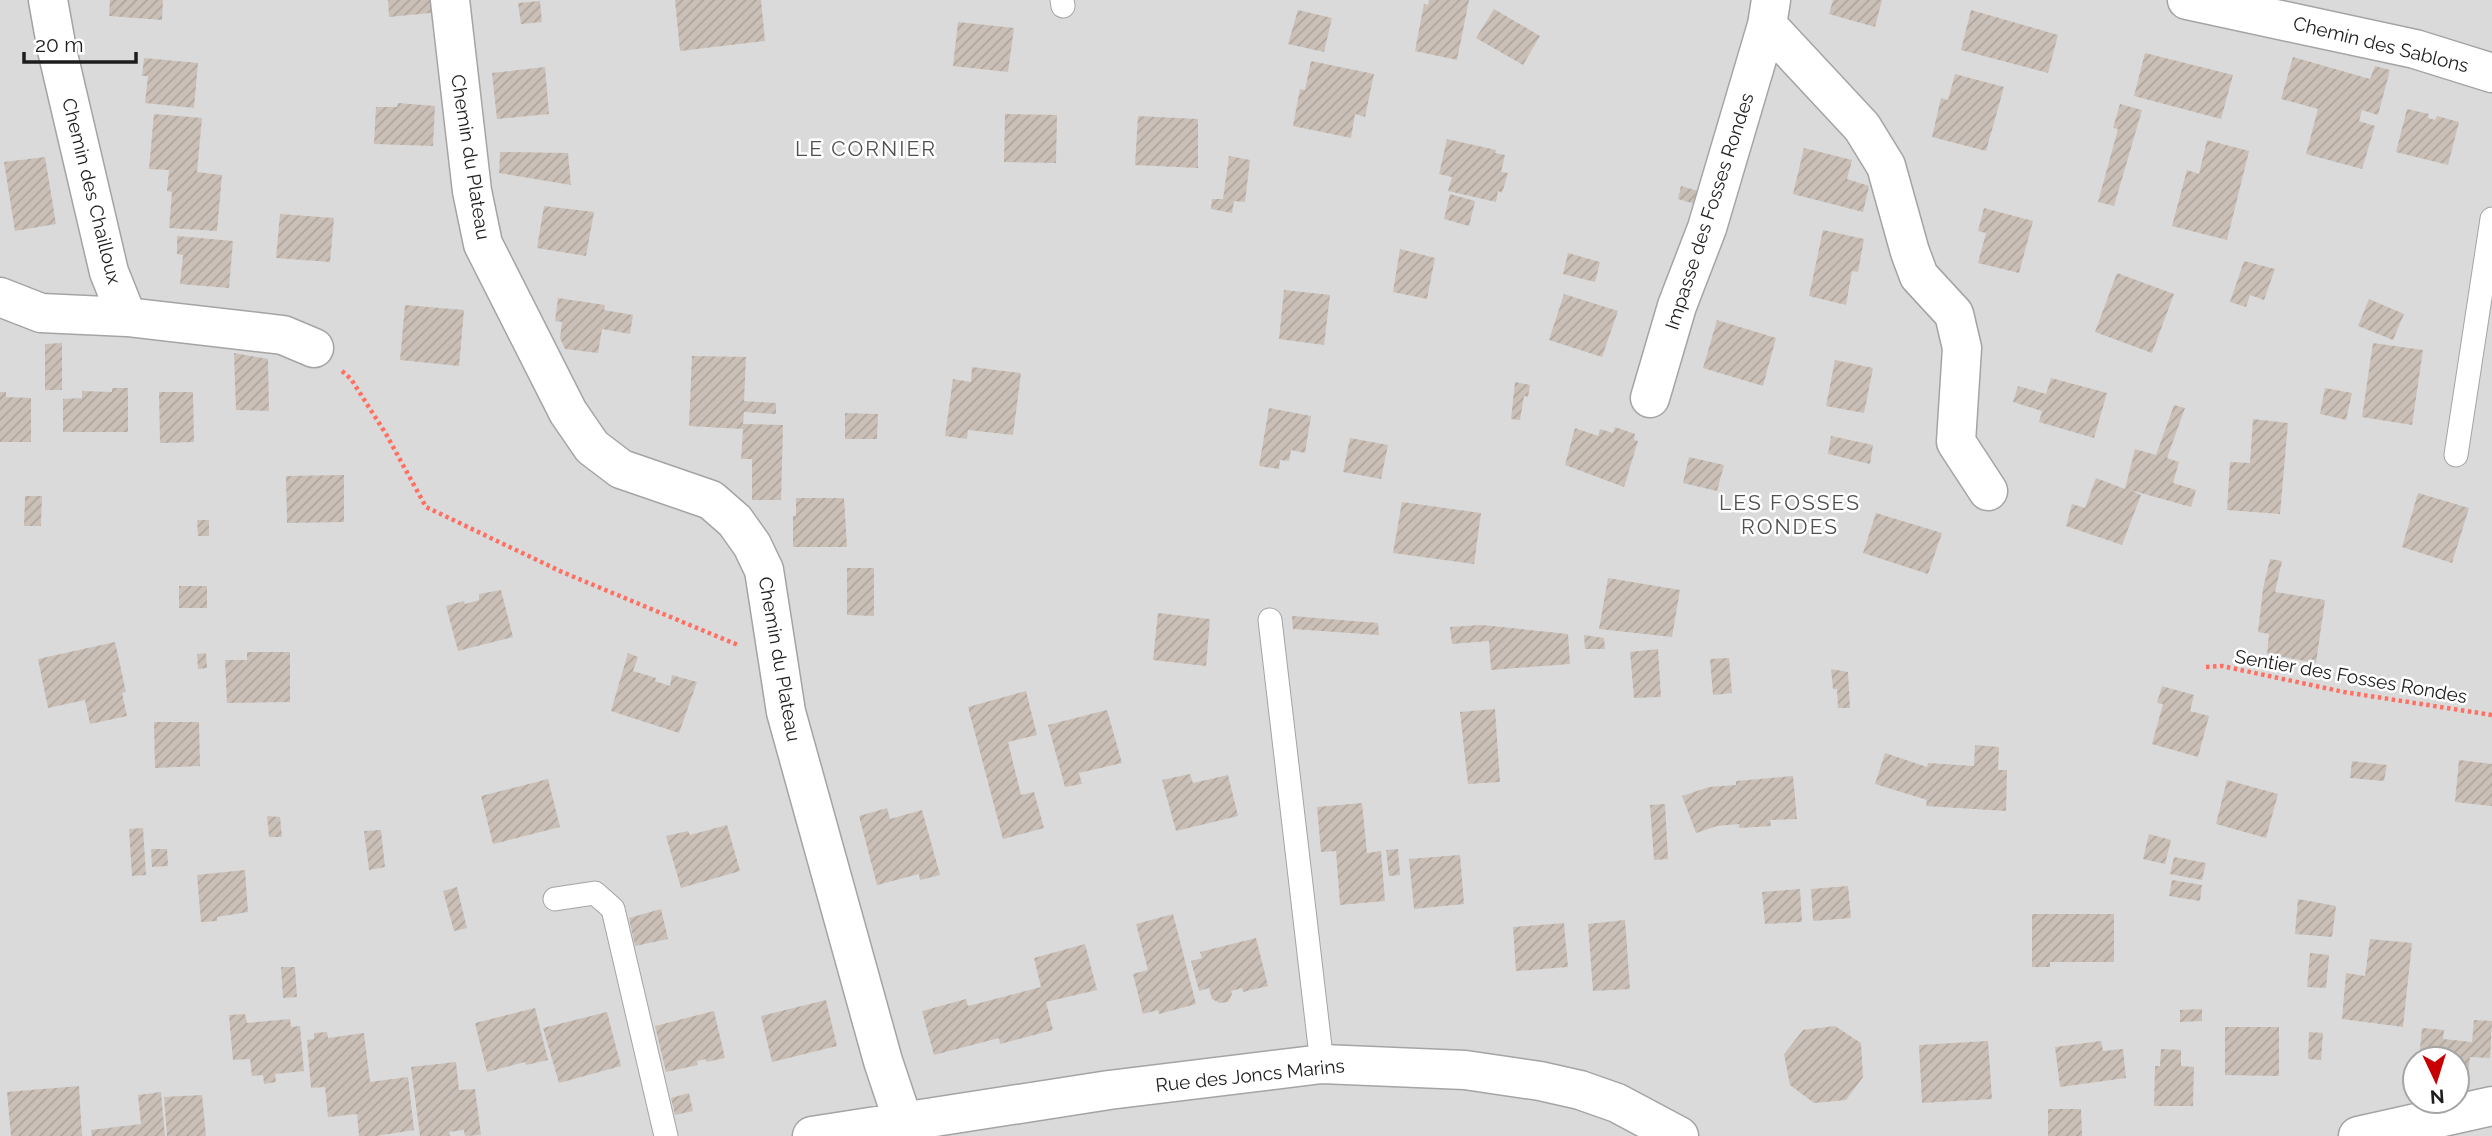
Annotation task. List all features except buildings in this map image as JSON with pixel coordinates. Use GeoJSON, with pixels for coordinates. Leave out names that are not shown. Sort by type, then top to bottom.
{"type":"FeatureCollection","features":[{"type":"Feature","properties":{"kind":"street","name":"Chemin des Chailloux"},"geometry":{"type":"LineString","coordinates":[[48,0],[57,50],[109,272],[127,317]]}},
{"type":"Feature","properties":{"kind":"street","name":"Chemin du Plateau"},"geometry":{"type":"LineString","coordinates":[[450,0],[471,180],[483,244],[568,412],[592,447],[621,469],[711,500],[735,521],[752,545],[764,570],[786,712],[837,903],[883,1061],[906,1129]]}},
{"type":"Feature","properties":{"kind":"street","name":"Chemin des Sablons"},"geometry":{"type":"LineString","coordinates":[[2187,0],[2415,49],[2492,73]]}},
{"type":"Feature","properties":{"kind":"street"},"geometry":{"type":"LineString","coordinates":[[1769,12],[1862,127],[1886,166],[1919,276],[1954,314],[1962,348],[1956,442],[1988,491]]}},
{"type":"Feature","properties":{"kind":"street","name":"Impasse des Fosses Rondes"},"geometry":{"type":"LineString","coordinates":[[1650,398],[1677,306],[1707,228],[1769,12]]}},
{"type":"Feature","properties":{"kind":"street"},"geometry":{"type":"LineString","coordinates":[[0,297],[41,313],[127,317],[283,335],[314,348]]}},
{"type":"Feature","properties":{"kind":"street","name":"Rue des Joncs Marins"},"geometry":{"type":"LineString","coordinates":[[812,1136],[906,1129],[1123,1088],[1322,1063],[1465,1070],[1540,1081],[1580,1090],[1617,1103],[1679,1136]]}},
{"type":"Feature","properties":{"kind":"street"},"geometry":{"type":"LineString","coordinates":[[2358,1136],[2492,1106]]}},
{"type":"Feature","properties":{"kind":"lane"},"geometry":{"type":"LineString","coordinates":[[2456,455],[2492,219]]}},
{"type":"Feature","properties":{"kind":"lane"},"geometry":{"type":"LineString","coordinates":[[1270,620],[1322,1063]]}},
{"type":"Feature","properties":{"kind":"lane"},"geometry":{"type":"LineString","coordinates":[[555,899],[595,892],[612,909],[666,1136]]}},
{"type":"Feature","properties":{"kind":"path"},"geometry":{"type":"LineString","coordinates":[[314,348],[351,379],[386,434],[425,507],[562,572],[750,649],[779,670]]}},
{"type":"Feature","properties":{"kind":"path","name":"Sentier des Fosses Rondes"},"geometry":{"type":"LineString","coordinates":[[2206,667],[2222,666],[2344,692],[2492,715]]}},
{"type":"Feature","properties":{"kind":"shaded area"},"geometry":{"type":"Polygon","coordinates":[[[0,0],[2492,0],[2492,1136],[0,1136],[0,0]]]}},
{"type":"Feature","properties":{"kind":"district","name":"LE CORNIER"},"geometry":{"type":"Point","coordinates":[866,148]}},
{"type":"Feature","properties":{"kind":"district","name":"LES FOSSES RONDES"},"geometry":{"type":"Point","coordinates":[1790,514]}}]}
